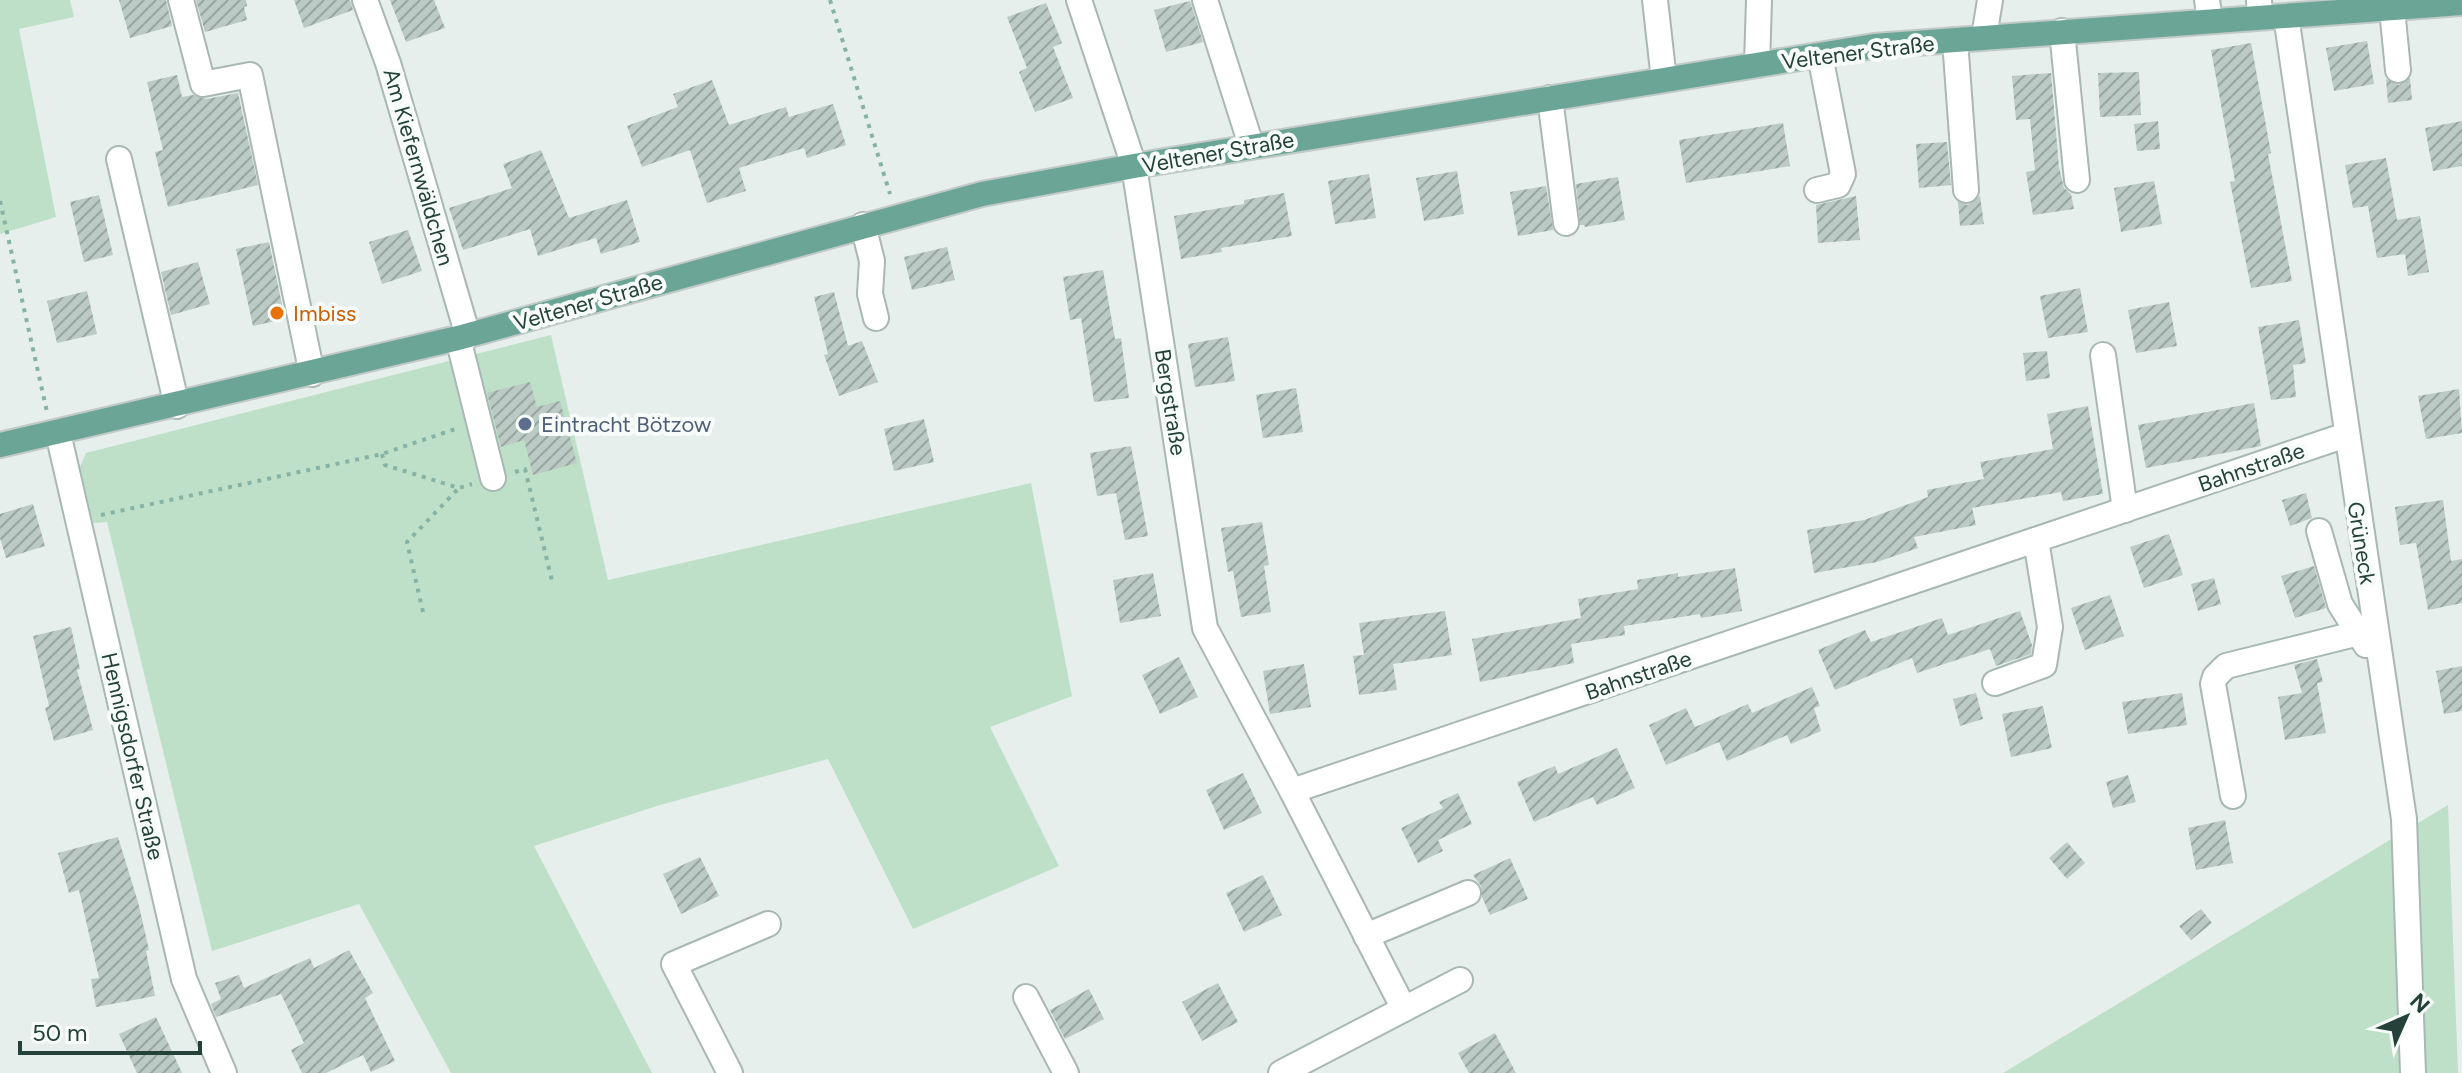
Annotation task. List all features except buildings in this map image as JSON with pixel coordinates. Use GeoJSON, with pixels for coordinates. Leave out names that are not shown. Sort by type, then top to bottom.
{"type":"FeatureCollection","features":[{"type":"Feature","properties":{"kind":"main road","name":"Veltener Straße"},"geometry":{"type":"LineString","coordinates":[[0,445],[463,337],[982,194],[1134,166],[1874,46],[2062,31],[2208,10],[2260,9],[2286,16],[2462,3]]}},
{"type":"Feature","properties":{"kind":"street"},"geometry":{"type":"LineString","coordinates":[[181,0],[203,84],[250,75],[312,374]]}},
{"type":"Feature","properties":{"kind":"street","name":"Am Kiefernwäldchen"},"geometry":{"type":"LineString","coordinates":[[365,0],[388,63],[463,337],[493,478]]}},
{"type":"Feature","properties":{"kind":"street","name":"Bergstraße"},"geometry":{"type":"LineString","coordinates":[[1079,0],[1134,166],[1205,628],[1292,791]]}},
{"type":"Feature","properties":{"kind":"street"},"geometry":{"type":"LineString","coordinates":[[1205,0],[1251,145]]}},
{"type":"Feature","properties":{"kind":"street"},"geometry":{"type":"LineString","coordinates":[[1655,0],[1664,80]]}},
{"type":"Feature","properties":{"kind":"street"},"geometry":{"type":"LineString","coordinates":[[1757,65],[1759,0]]}},
{"type":"Feature","properties":{"kind":"street"},"geometry":{"type":"LineString","coordinates":[[1984,37],[1990,0]]}},
{"type":"Feature","properties":{"kind":"street"},"geometry":{"type":"LineString","coordinates":[[2392,9],[2398,70]]}},
{"type":"Feature","properties":{"kind":"street","name":"Grüneck"},"geometry":{"type":"LineString","coordinates":[[2286,16],[2346,435],[2367,631],[2382,671],[2404,819],[2413,1073]]}},
{"type":"Feature","properties":{"kind":"street"},"geometry":{"type":"LineString","coordinates":[[2062,31],[2077,180]]}},
{"type":"Feature","properties":{"kind":"street"},"geometry":{"type":"LineString","coordinates":[[1955,40],[1966,190]]}},
{"type":"Feature","properties":{"kind":"street"},"geometry":{"type":"LineString","coordinates":[[1817,190],[1838,185],[1843,174],[1820,55]]}},
{"type":"Feature","properties":{"kind":"street"},"geometry":{"type":"LineString","coordinates":[[1550,98],[1566,223]]}},
{"type":"Feature","properties":{"kind":"street"},"geometry":{"type":"LineString","coordinates":[[119,159],[177,406]]}},
{"type":"Feature","properties":{"kind":"street"},"geometry":{"type":"LineString","coordinates":[[863,225],[872,261],[870,294],[876,318]]}},
{"type":"Feature","properties":{"kind":"street"},"geometry":{"type":"LineString","coordinates":[[2103,355],[2125,510]]}},
{"type":"Feature","properties":{"kind":"street","name":"Hennigsdorfer Straße"},"geometry":{"type":"LineString","coordinates":[[55,434],[78,520],[184,979],[224,1073]]}},
{"type":"Feature","properties":{"kind":"street","name":"Bahnstraße"},"geometry":{"type":"LineString","coordinates":[[1292,791],[2346,435]]}},
{"type":"Feature","properties":{"kind":"street"},"geometry":{"type":"LineString","coordinates":[[2319,531],[2340,604],[2367,631]]}},
{"type":"Feature","properties":{"kind":"street"},"geometry":{"type":"LineString","coordinates":[[1995,683],[2044,665],[2050,627],[2036,540]]}},
{"type":"Feature","properties":{"kind":"street"},"geometry":{"type":"LineString","coordinates":[[2233,796],[2213,684],[2219,671],[2226,666],[2367,631]]}},
{"type":"Feature","properties":{"kind":"street"},"geometry":{"type":"LineString","coordinates":[[1292,791],[1404,1009]]}},
{"type":"Feature","properties":{"kind":"street"},"geometry":{"type":"LineString","coordinates":[[1366,936],[1468,893]]}},
{"type":"Feature","properties":{"kind":"street"},"geometry":{"type":"LineString","coordinates":[[730,1073],[674,964],[768,924]]}},
{"type":"Feature","properties":{"kind":"street"},"geometry":{"type":"LineString","coordinates":[[1281,1073],[1460,980]]}},
{"type":"Feature","properties":{"kind":"street"},"geometry":{"type":"LineString","coordinates":[[1026,997],[1066,1073]]}},
{"type":"Feature","properties":{"kind":"path"},"geometry":{"type":"LineString","coordinates":[[830,0],[896,216]]}},
{"type":"Feature","properties":{"kind":"path"},"geometry":{"type":"LineString","coordinates":[[0,201],[55,434]]}},
{"type":"Feature","properties":{"kind":"path"},"geometry":{"type":"LineString","coordinates":[[78,520],[382,454],[479,421]]}},
{"type":"Feature","properties":{"kind":"path"},"geometry":{"type":"LineString","coordinates":[[423,612],[407,542],[459,488]]}},
{"type":"Feature","properties":{"kind":"green space"},"geometry":{"type":"Polygon","coordinates":[[[0,0],[70,0],[74,17],[19,29],[56,217],[0,234],[0,0]]]}},
{"type":"Feature","properties":{"kind":"green space"},"geometry":{"type":"Polygon","coordinates":[[[551,335],[608,580],[1031,483],[1072,696],[990,727],[1059,866],[913,929],[828,759],[660,805],[534,846],[652,1073],[451,1073],[359,904],[212,951],[107,522],[93,523],[80,467],[86,453],[551,335]]]}},
{"type":"Feature","properties":{"kind":"green space"},"geometry":{"type":"Polygon","coordinates":[[[2448,805],[2458,1073],[2003,1073],[2448,805]]]}},
{"type":"Feature","properties":{"kind":"place","name":"Imbiss"},"geometry":{"type":"Point","coordinates":[277,313]}},
{"type":"Feature","properties":{"kind":"place","name":"Eintracht Bötzow"},"geometry":{"type":"Point","coordinates":[525,424]}}]}
